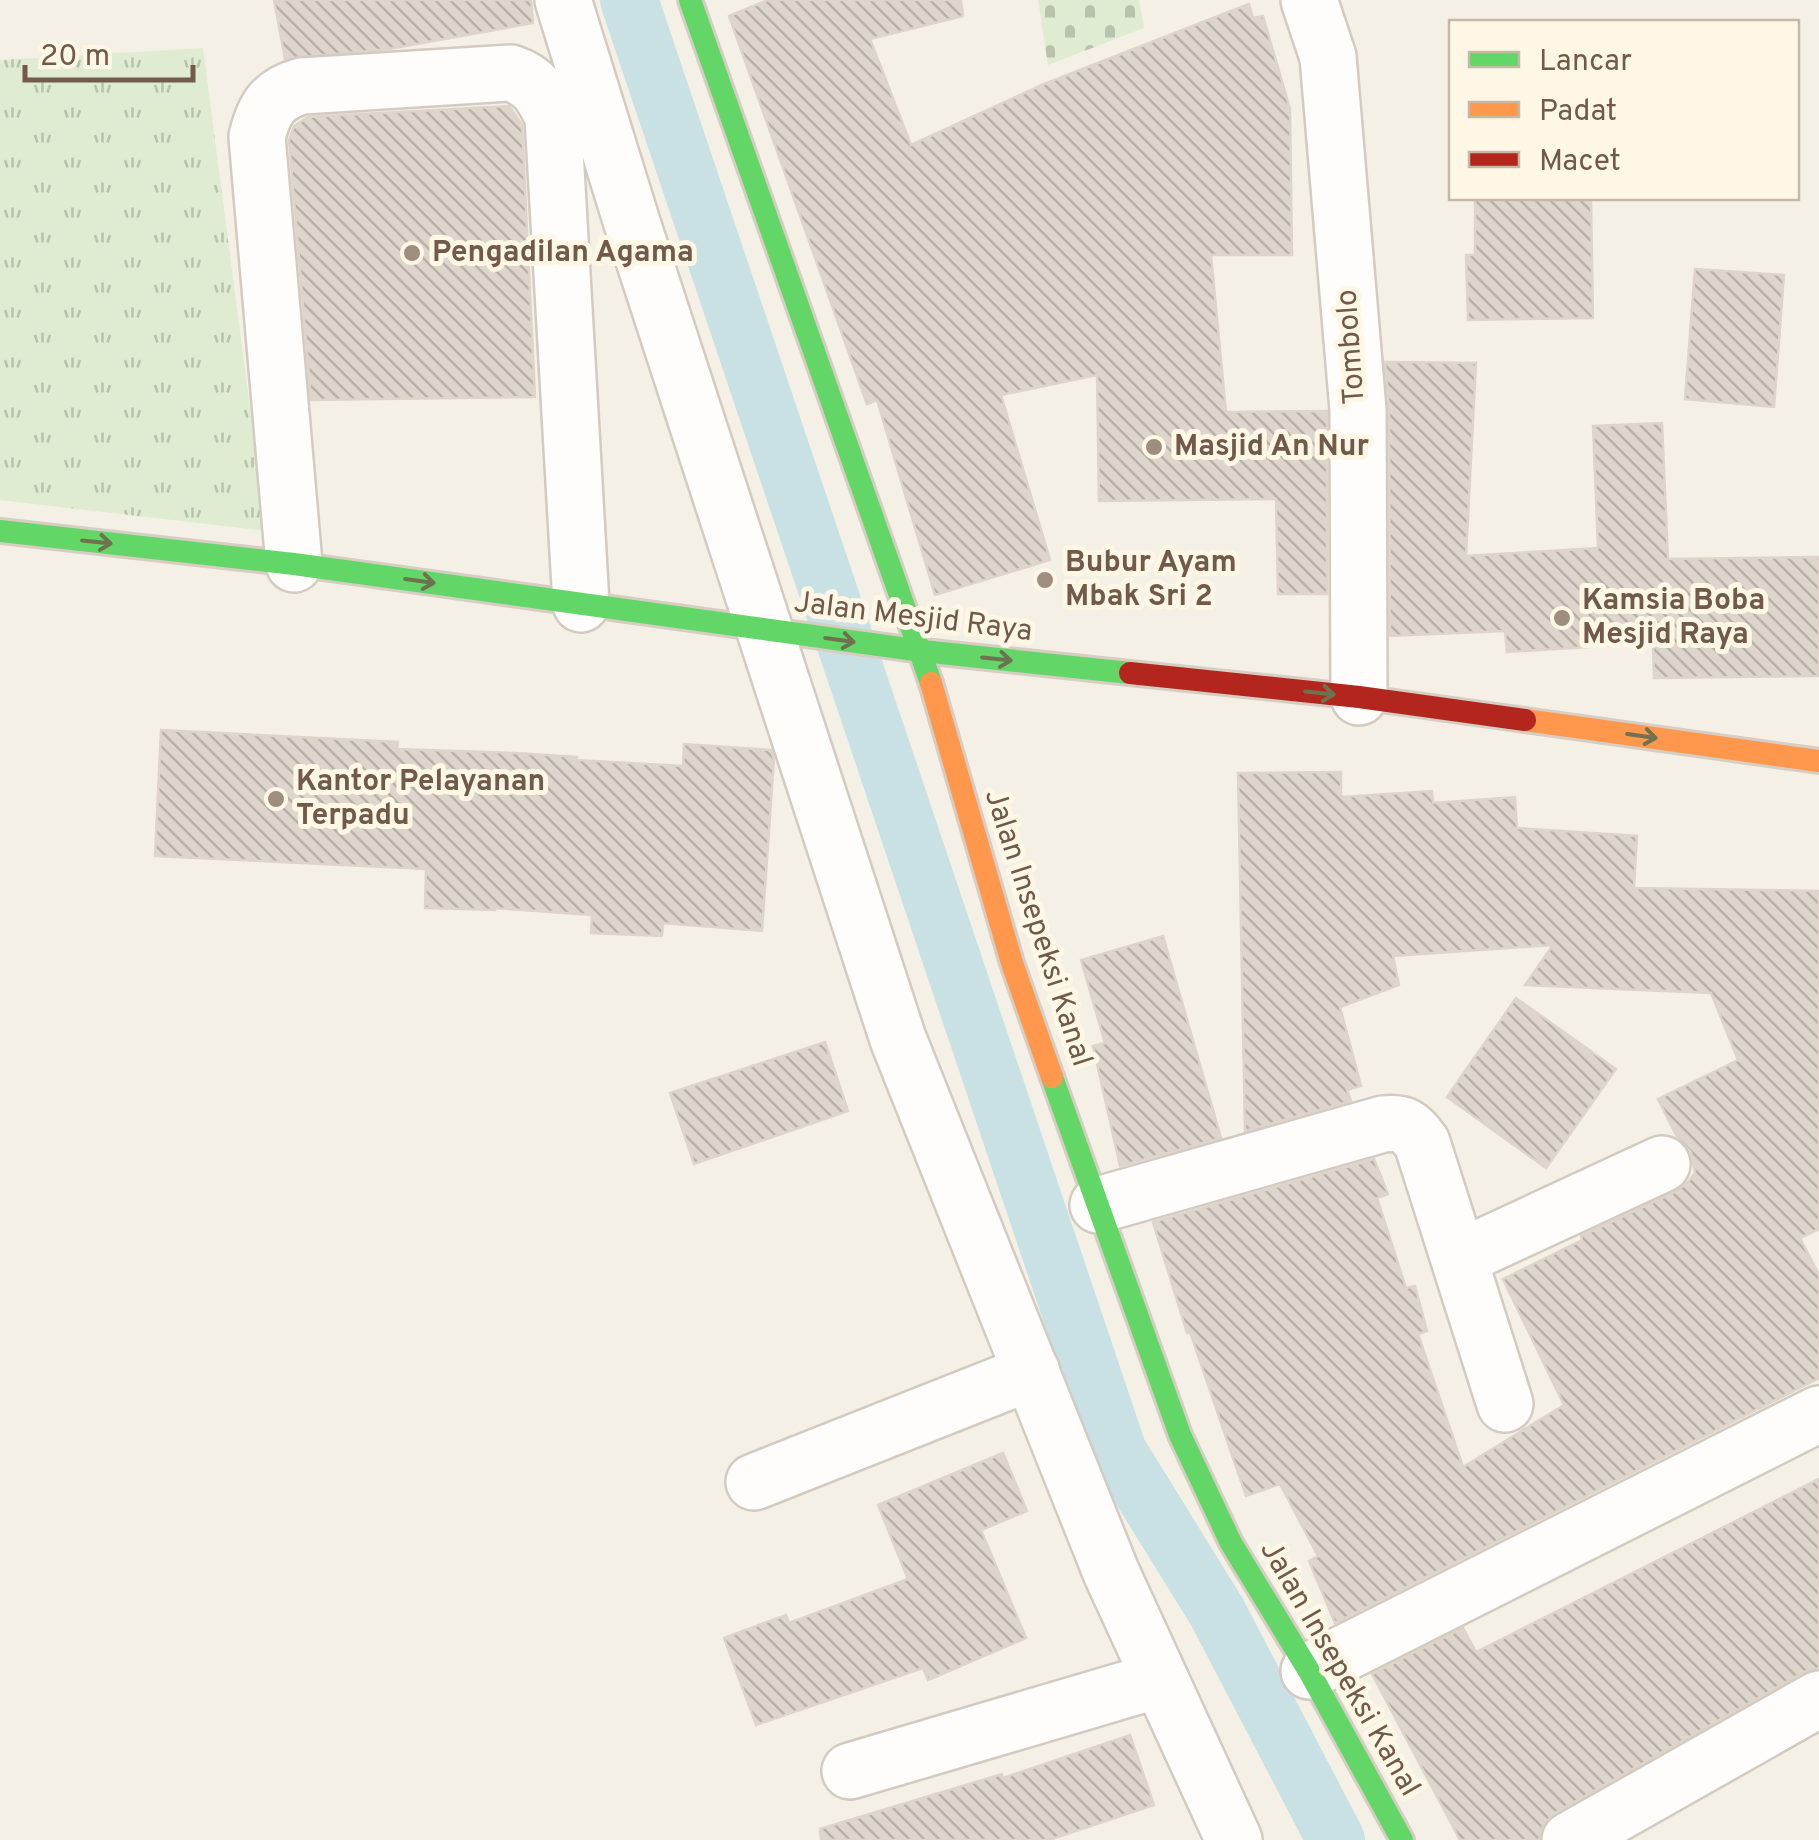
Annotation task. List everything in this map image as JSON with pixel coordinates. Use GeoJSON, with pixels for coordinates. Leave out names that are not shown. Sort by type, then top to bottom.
{"type":"FeatureCollection","features":[{"type":"Feature","properties":{"kind":"street"},"geometry":{"type":"LineString","coordinates":[[563,0],[632,223],[772,631],[898,1039],[1111,1572],[1234,1840]]}},
{"type":"Feature","properties":{"kind":"street","name":"Jalan Insepeksi Kanal"},"geometry":{"type":"LineString","coordinates":[[690,0],[911,649],[1012,964],[1180,1435],[1231,1543],[1309,1670],[1402,1840]]}},
{"type":"Feature","properties":{"kind":"street","name":"Tombolo"},"geometry":{"type":"LineString","coordinates":[[1309,0],[1328,57],[1358,410],[1359,697]]}},
{"type":"Feature","properties":{"kind":"street"},"geometry":{"type":"LineString","coordinates":[[294,564],[257,137],[262,117],[270,102],[283,91],[302,86],[511,74],[526,78],[542,93],[554,117],[581,604]]}},
{"type":"Feature","properties":{"kind":"street","name":"Jalan Mesjid Raya"},"geometry":{"type":"LineString","coordinates":[[0,531],[294,564],[911,649],[1359,697],[1819,761]]}},
{"type":"Feature","properties":{"kind":"street"},"geometry":{"type":"LineString","coordinates":[[1098,1206],[1401,1122],[1422,1143],[1505,1404]]}},
{"type":"Feature","properties":{"kind":"street"},"geometry":{"type":"LineString","coordinates":[[1459,1258],[1662,1164]]}},
{"type":"Feature","properties":{"kind":"street"},"geometry":{"type":"LineString","coordinates":[[754,1482],[1032,1372]]}},
{"type":"Feature","properties":{"kind":"street"},"geometry":{"type":"LineString","coordinates":[[1309,1670],[1819,1414]]}},
{"type":"Feature","properties":{"kind":"street"},"geometry":{"type":"LineString","coordinates":[[850,1771],[1158,1680]]}},
{"type":"Feature","properties":{"kind":"street"},"geometry":{"type":"LineString","coordinates":[[1570,1840],[1819,1699]]}},
{"type":"Feature","properties":{"kind":"green space"},"geometry":{"type":"Polygon","coordinates":[[[1038,0],[1139,0],[1144,28],[1048,65],[1038,0]]]}},
{"type":"Feature","properties":{"kind":"green space"},"geometry":{"type":"Polygon","coordinates":[[[203,48],[266,531],[0,500],[0,60],[203,48]]]}},
{"type":"Feature","properties":{"kind":"building"},"geometry":{"type":"Polygon","coordinates":[[[274,0],[531,0],[533,23],[389,49],[285,59],[274,0]]]}},
{"type":"Feature","properties":{"kind":"building"},"geometry":{"type":"Polygon","coordinates":[[[768,0],[961,0],[963,16],[870,39],[911,145],[1044,84],[1249,4],[1253,18],[1263,16],[1290,109],[1292,255],[1211,255],[1226,412],[1327,411],[1327,594],[1278,594],[1276,499],[1099,501],[1097,375],[1001,395],[1050,560],[935,595],[877,400],[867,404],[729,16],[768,0]]]}},
{"type":"Feature","properties":{"kind":"building","name":"Pengadilan Agama"},"geometry":{"type":"Polygon","coordinates":[[[509,106],[522,125],[535,397],[311,400],[289,140],[294,126],[308,117],[509,106]]]}},
{"type":"Feature","properties":{"kind":"building"},"geometry":{"type":"Polygon","coordinates":[[[1475,200],[1591,200],[1593,318],[1468,320],[1466,255],[1475,255],[1475,200]]]}},
{"type":"Feature","properties":{"kind":"building"},"geometry":{"type":"Polygon","coordinates":[[[1695,269],[1784,275],[1774,407],[1685,399],[1695,269]]]}},
{"type":"Feature","properties":{"kind":"building"},"geometry":{"type":"Polygon","coordinates":[[[1385,362],[1476,363],[1466,556],[1598,548],[1593,426],[1662,423],[1668,559],[1819,557],[1819,676],[1654,678],[1653,643],[1507,652],[1505,631],[1390,636],[1389,410],[1385,362]]]}},
{"type":"Feature","properties":{"kind":"building"},"geometry":{"type":"Polygon","coordinates":[[[161,730],[398,742],[397,749],[515,753],[683,766],[684,744],[771,750],[774,759],[762,931],[663,923],[662,936],[591,933],[592,915],[425,908],[426,869],[155,856],[161,730]]]}},
{"type":"Feature","properties":{"kind":"building"},"geometry":{"type":"Polygon","coordinates":[[[1341,772],[1341,797],[1432,791],[1433,803],[1515,797],[1517,828],[1637,836],[1634,888],[1819,891],[1819,1229],[1800,1238],[1819,1275],[1819,1378],[1335,1623],[1309,1561],[1318,1556],[1280,1484],[1246,1496],[1190,1332],[1187,1333],[1153,1222],[1374,1159],[1388,1194],[1377,1198],[1406,1288],[1415,1286],[1427,1331],[1418,1334],[1463,1467],[1564,1405],[1503,1279],[1687,1183],[1695,1173],[1691,1152],[1677,1137],[1658,1099],[1738,1060],[1711,993],[1525,985],[1553,945],[1393,956],[1399,985],[1340,1007],[1361,1086],[1347,1090],[1351,1101],[1245,1131],[1238,773],[1341,772]]]}},
{"type":"Feature","properties":{"kind":"building"},"geometry":{"type":"Polygon","coordinates":[[[1163,936],[1221,1138],[1120,1166],[1093,1046],[1105,1043],[1081,960],[1163,936]]]}},
{"type":"Feature","properties":{"kind":"building"},"geometry":{"type":"Polygon","coordinates":[[[1516,998],[1616,1069],[1546,1168],[1447,1097],[1516,998]]]}},
{"type":"Feature","properties":{"kind":"building"},"geometry":{"type":"Polygon","coordinates":[[[825,1042],[848,1111],[694,1164],[670,1093],[825,1042]]]}},
{"type":"Feature","properties":{"kind":"building"},"geometry":{"type":"Polygon","coordinates":[[[1003,1453],[1027,1511],[981,1530],[1026,1638],[928,1680],[923,1668],[756,1725],[724,1638],[786,1615],[789,1623],[908,1579],[878,1505],[1003,1453]]]}},
{"type":"Feature","properties":{"kind":"building"},"geometry":{"type":"Polygon","coordinates":[[[1819,1479],[1819,1668],[1804,1672],[1555,1813],[1543,1825],[1539,1840],[1460,1840],[1372,1674],[1463,1628],[1476,1652],[1819,1479]]]}},
{"type":"Feature","properties":{"kind":"building"},"geometry":{"type":"Polygon","coordinates":[[[1130,1735],[1154,1805],[1049,1840],[821,1840],[820,1829],[1002,1774],[1003,1778],[1130,1735]]]}},
{"type":"Feature","properties":{"kind":"waterway"},"geometry":{"type":"LineString","coordinates":[[629,0],[1118,1452],[1217,1612],[1336,1840]]}},
{"type":"Feature","properties":{"kind":"traffic: fast"},"geometry":{"type":"LineString","coordinates":[[690,0],[931,683]]}},
{"type":"Feature","properties":{"kind":"traffic: fast"},"geometry":{"type":"LineString","coordinates":[[0,531],[294,564],[922,651],[1130,673]]}},
{"type":"Feature","properties":{"kind":"traffic: fast"},"geometry":{"type":"LineString","coordinates":[[1052,1077],[1180,1435],[1231,1543],[1309,1671],[1402,1840]]}},
{"type":"Feature","properties":{"kind":"traffic: slow"},"geometry":{"type":"LineString","coordinates":[[931,683],[1012,963],[1052,1077]]}},
{"type":"Feature","properties":{"kind":"traffic: slow"},"geometry":{"type":"LineString","coordinates":[[1525,720],[1819,761]]}},
{"type":"Feature","properties":{"kind":"traffic: jam"},"geometry":{"type":"LineString","coordinates":[[1130,673],[1359,697],[1525,720]]}},
{"type":"Feature","properties":{"kind":"place","name":"Pengadilan Agama"},"geometry":{"type":"Point","coordinates":[412,253]}},
{"type":"Feature","properties":{"kind":"place","name":"Masjid An Nur"},"geometry":{"type":"Point","coordinates":[1154,447]}},
{"type":"Feature","properties":{"kind":"place","name":"Bubur Ayam Mbak Sri 2"},"geometry":{"type":"Point","coordinates":[1045,580]}},
{"type":"Feature","properties":{"kind":"place","name":"Kamsia Boba Mesjid Raya"},"geometry":{"type":"Point","coordinates":[1562,618]}},
{"type":"Feature","properties":{"kind":"place","name":"Kantor Pelayanan Terpadu"},"geometry":{"type":"Point","coordinates":[276,799]}}]}
